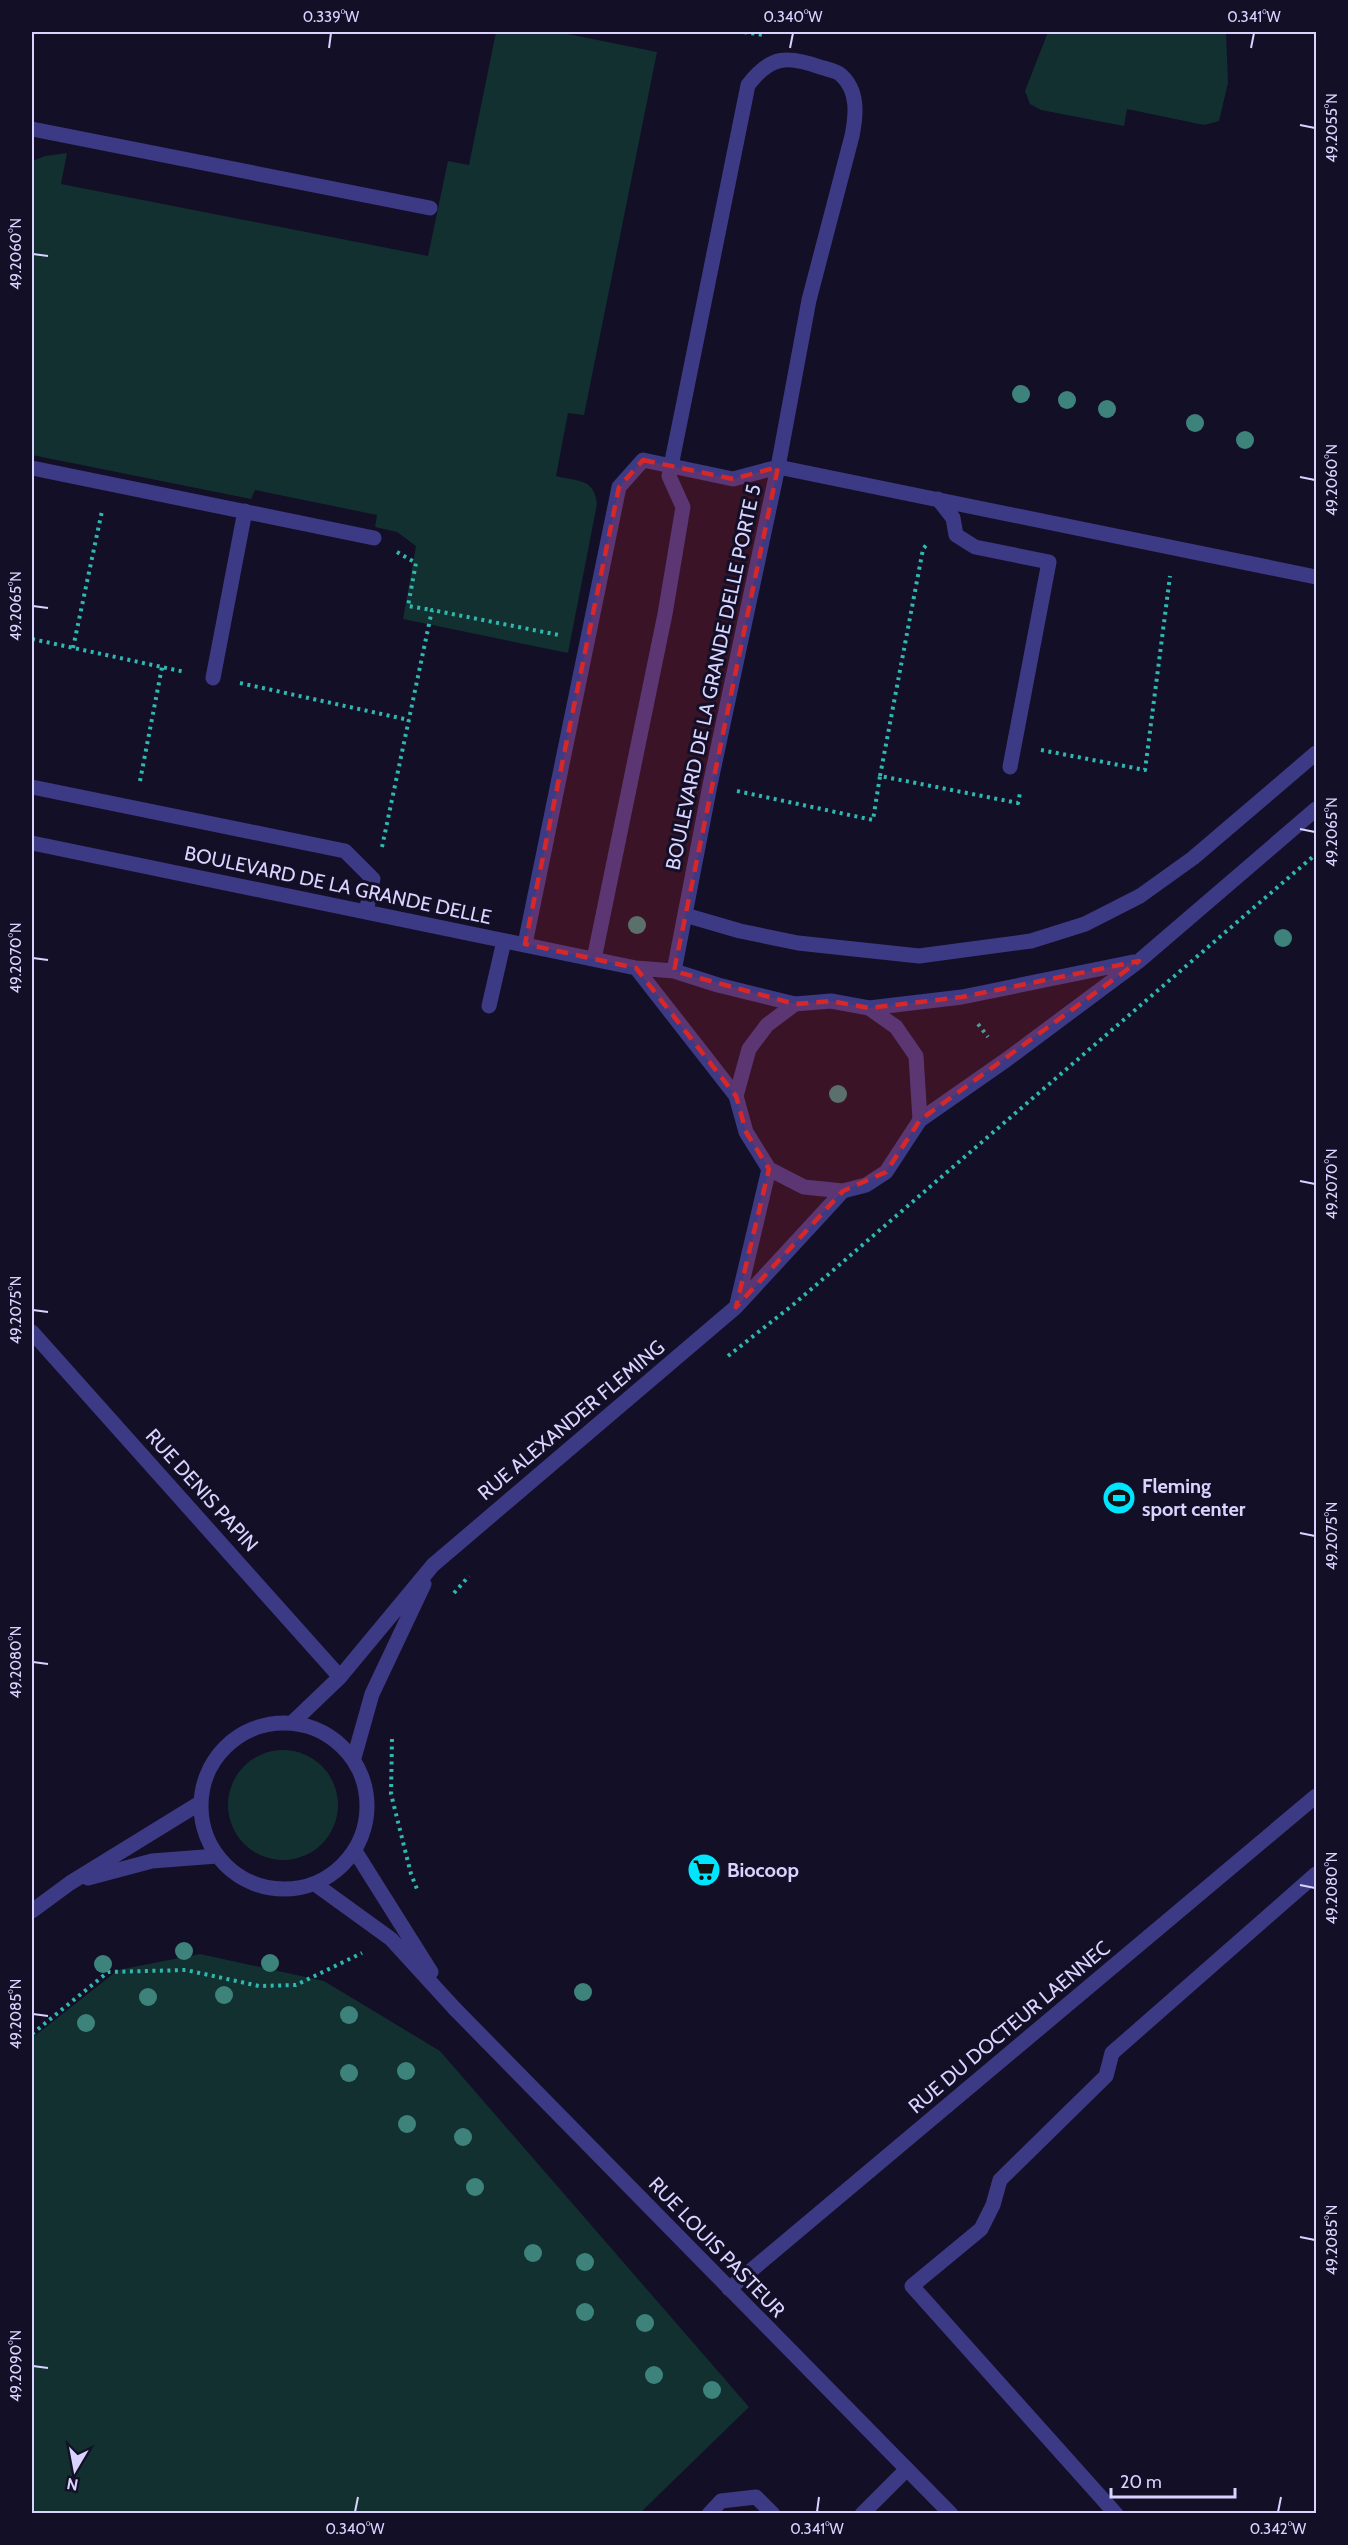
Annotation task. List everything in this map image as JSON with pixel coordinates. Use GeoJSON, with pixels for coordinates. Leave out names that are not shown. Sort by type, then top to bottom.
{"type":"FeatureCollection","features":[{"type":"Feature","properties":{"kind":"street"},"geometry":{"type":"LineString","coordinates":[[525,944],[619,487],[642,460],[671,466],[733,479],[778,467],[809,300],[856,110],[852,93],[841,74],[814,65],[782,58],[761,68],[747,85],[671,466],[669,476],[683,507],[665,614],[594,959]]}},
{"type":"Feature","properties":{"kind":"street"},"geometry":{"type":"LineString","coordinates":[[32,129],[430,208]]}},
{"type":"Feature","properties":{"kind":"street","name":"BOULEVARD DE LA GRANDE DELLE PORTE 5"},"geometry":{"type":"LineString","coordinates":[[674,971],[710,785],[778,467],[1317,577]]}},
{"type":"Feature","properties":{"kind":"street"},"geometry":{"type":"LineString","coordinates":[[32,468],[374,538]]}},
{"type":"Feature","properties":{"kind":"street"},"geometry":{"type":"LineString","coordinates":[[938,499],[952,518],[956,535],[975,547],[1049,562],[1010,767]]}},
{"type":"Feature","properties":{"kind":"street"},"geometry":{"type":"LineString","coordinates":[[213,678],[245,511]]}},
{"type":"Feature","properties":{"kind":"street"},"geometry":{"type":"LineString","coordinates":[[685,915],[740,931],[798,943],[919,956],[1031,941],[1085,924],[1140,896],[1193,858],[1317,753]]}},
{"type":"Feature","properties":{"kind":"street"},"geometry":{"type":"LineString","coordinates":[[32,787],[345,851],[373,879],[366,912]]}},
{"type":"Feature","properties":{"kind":"street"},"geometry":{"type":"LineString","coordinates":[[636,968],[736,1096],[746,1132],[768,1169],[804,1187],[843,1191],[866,1185],[886,1172],[920,1120],[1006,1060],[1139,961],[1317,809]]}},
{"type":"Feature","properties":{"kind":"street","name":"BOULEVARD DE LA GRANDE DELLE"},"geometry":{"type":"LineString","coordinates":[[32,843],[636,968],[674,971],[718,986],[795,1004]]}},
{"type":"Feature","properties":{"kind":"street"},"geometry":{"type":"LineString","coordinates":[[489,1006],[504,941]]}},
{"type":"Feature","properties":{"kind":"street"},"geometry":{"type":"LineString","coordinates":[[736,1096],[749,1049],[767,1025],[795,1004],[831,1001],[869,1008],[962,998],[1139,961]]}},
{"type":"Feature","properties":{"kind":"street"},"geometry":{"type":"LineString","coordinates":[[869,1008],[896,1027],[916,1056],[920,1120]]}},
{"type":"Feature","properties":{"kind":"street"},"geometry":{"type":"LineString","coordinates":[[736,1307],[768,1169]]}},
{"type":"Feature","properties":{"kind":"street","name":"RUE ALEXANDER FLEMING"},"geometry":{"type":"LineString","coordinates":[[293,1722],[340,1677],[433,1565],[736,1307],[843,1191]]}},
{"type":"Feature","properties":{"kind":"street","name":"RUE DENIS PAPIN"},"geometry":{"type":"LineString","coordinates":[[32,1332],[340,1677]]}},
{"type":"Feature","properties":{"kind":"street","name":"RUE ALEXANDER FLEMING"},"geometry":{"type":"LineString","coordinates":[[354,1758],[372,1694],[433,1565]]}},
{"type":"Feature","properties":{"kind":"street"},"geometry":{"type":"LineString","coordinates":[[293,1722],[317,1728],[338,1741],[354,1758],[365,1781],[368,1805],[365,1829],[355,1851],[338,1871],[315,1884],[288,1890],[261,1886],[237,1875],[217,1856],[204,1831],[200,1803],[206,1776],[219,1752],[240,1734],[265,1724],[293,1722]]}},
{"type":"Feature","properties":{"kind":"street","name":"RUE DU DOCTEUR LAENNEC"},"geometry":{"type":"LineString","coordinates":[[729,2289],[1317,1796]]}},
{"type":"Feature","properties":{"kind":"street"},"geometry":{"type":"LineString","coordinates":[[32,1911],[70,1883],[200,1803]]}},
{"type":"Feature","properties":{"kind":"street"},"geometry":{"type":"LineString","coordinates":[[355,1851],[455,2009]]}},
{"type":"Feature","properties":{"kind":"street"},"geometry":{"type":"LineString","coordinates":[[70,1883],[152,1861],[217,1856]]}},
{"type":"Feature","properties":{"kind":"street"},"geometry":{"type":"LineString","coordinates":[[1116,2514],[912,2286],[981,2229],[993,2205],[1000,2180],[1106,2076],[1112,2053],[1317,1874]]}},
{"type":"Feature","properties":{"kind":"street"},"geometry":{"type":"LineString","coordinates":[[315,1884],[391,1939],[455,2009]]}},
{"type":"Feature","properties":{"kind":"street","name":"RUE LOUIS PASTEUR"},"geometry":{"type":"LineString","coordinates":[[455,2009],[951,2514]]}},
{"type":"Feature","properties":{"kind":"street"},"geometry":{"type":"LineString","coordinates":[[861,2514],[907,2469]]}},
{"type":"Feature","properties":{"kind":"street"},"geometry":{"type":"LineString","coordinates":[[709,2514],[721,2501],[756,2497],[773,2514]]}},
{"type":"Feature","properties":{"kind":"path"},"geometry":{"type":"LineString","coordinates":[[744,32],[766,36]]}},
{"type":"Feature","properties":{"kind":"path"},"geometry":{"type":"LineString","coordinates":[[74,648],[108,484]]}},
{"type":"Feature","properties":{"kind":"path"},"geometry":{"type":"LineString","coordinates":[[729,789],[873,820],[923,549],[935,535],[956,535]]}},
{"type":"Feature","properties":{"kind":"path"},"geometry":{"type":"LineString","coordinates":[[374,538],[416,563],[408,606],[587,640]]}},
{"type":"Feature","properties":{"kind":"path"},"geometry":{"type":"LineString","coordinates":[[1014,746],[1145,770],[1173,548]]}},
{"type":"Feature","properties":{"kind":"path"},"geometry":{"type":"LineString","coordinates":[[373,879],[380,858],[432,610]]}},
{"type":"Feature","properties":{"kind":"path"},"geometry":{"type":"LineString","coordinates":[[135,808],[162,667]]}},
{"type":"Feature","properties":{"kind":"path"},"geometry":{"type":"LineString","coordinates":[[880,776],[1018,803],[1020,792]]}},
{"type":"Feature","properties":{"kind":"path"},"geometry":{"type":"LineString","coordinates":[[720,1362],[803,1296],[1317,855]]}},
{"type":"Feature","properties":{"kind":"path"},"geometry":{"type":"LineString","coordinates":[[447,1601],[470,1575]]}},
{"type":"Feature","properties":{"kind":"path"},"geometry":{"type":"LineString","coordinates":[[392,1737],[391,1794],[411,1874],[417,1889]]}},
{"type":"Feature","properties":{"kind":"path"},"geometry":{"type":"LineString","coordinates":[[32,2034],[108,1972],[186,1970],[259,1986],[296,1985]]}},
{"type":"Feature","properties":{"kind":"highlighted area"},"geometry":{"type":"Polygon","coordinates":[[[643,460],[733,479],[778,467],[674,971],[795,1004],[831,1001],[869,1008],[962,997],[1139,961],[920,1120],[886,1172],[843,1191],[736,1307],[769,1169],[746,1132],[736,1096],[636,968],[525,944],[619,487],[643,460]]]}},
{"type":"Feature","properties":{"kind":"green space"},"geometry":{"type":"Polygon","coordinates":[[[496,32],[558,32],[657,52],[584,415],[568,413],[556,476],[577,480],[588,485],[595,495],[597,504],[568,653],[403,619],[416,546],[397,532],[375,527],[377,515],[255,490],[251,499],[32,455],[32,161],[45,156],[67,153],[61,184],[428,256],[448,161],[469,165],[496,32]]]}},
{"type":"Feature","properties":{"kind":"green space"},"geometry":{"type":"Polygon","coordinates":[[[1048,32],[1226,32],[1228,83],[1219,121],[1204,125],[1127,109],[1124,126],[1041,110],[1030,104],[1025,91],[1048,32]]]}},
{"type":"Feature","properties":{"kind":"green space"},"geometry":{"type":"Polygon","coordinates":[[[283,1750],[304,1755],[322,1766],[333,1784],[338,1805],[333,1826],[322,1844],[304,1855],[283,1860],[262,1855],[244,1844],[233,1826],[228,1805],[233,1784],[244,1766],[262,1755],[283,1750]]]}},
{"type":"Feature","properties":{"kind":"green space"},"geometry":{"type":"Polygon","coordinates":[[[200,1954],[324,1981],[440,2051],[749,2407],[640,2513],[32,2513],[32,2038],[118,1970],[200,1954]]]}},
{"type":"Feature","properties":{"kind":"place","name":"Fleming sport center"},"geometry":{"type":"Point","coordinates":[1119,1498]}},
{"type":"Feature","properties":{"kind":"place","name":"Biocoop"},"geometry":{"type":"Point","coordinates":[704,1870]}}]}
